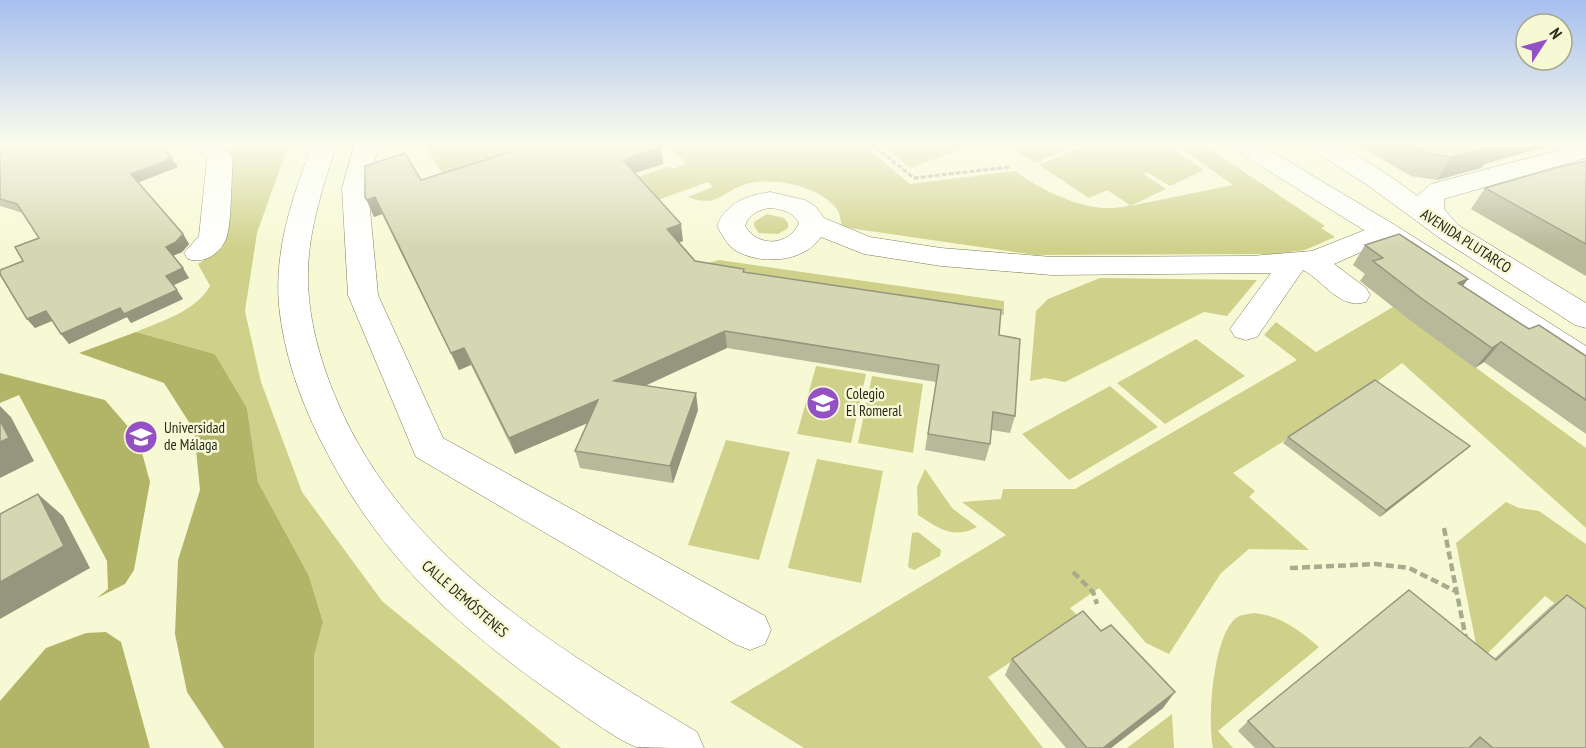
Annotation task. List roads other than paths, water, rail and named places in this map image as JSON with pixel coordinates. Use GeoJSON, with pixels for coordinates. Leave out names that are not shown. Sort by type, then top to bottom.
{"type":"FeatureCollection","features":[{"type":"Feature","properties":{"kind":"street"},"geometry":{"type":"LineString","coordinates":[[198,253],[213,238],[218,178]]}},
{"type":"Feature","properties":{"kind":"street","name":"CALLE DEMÓSTENES"},"geometry":{"type":"LineString","coordinates":[[313,178],[297,249],[293,288],[298,329],[312,383],[336,441],[375,504],[425,566],[501,632],[586,691],[681,748]]}},
{"type":"Feature","properties":{"kind":"street"},"geometry":{"type":"LineString","coordinates":[[358,178],[355,188],[363,295],[429,447],[750,630]]}},
{"type":"Feature","properties":{"kind":"street"},"geometry":{"type":"LineString","coordinates":[[1298,178],[1385,231],[1586,362]]}},
{"type":"Feature","properties":{"kind":"street","name":"AVENIDA PLUTARCO"},"geometry":{"type":"LineString","coordinates":[[1375,178],[1451,233],[1586,317]]}},
{"type":"Feature","properties":{"kind":"street"},"geometry":{"type":"LineString","coordinates":[[1451,233],[1431,210],[1430,196],[1440,190],[1484,178]]}},
{"type":"Feature","properties":{"kind":"street"},"geometry":{"type":"LineString","coordinates":[[813,224],[864,245],[941,257],[1052,266],[1251,265],[1307,260],[1385,231]]}},
{"type":"Feature","properties":{"kind":"street"},"geometry":{"type":"LineString","coordinates":[[1307,260],[1355,295]]}},
{"type":"Feature","properties":{"kind":"street"},"geometry":{"type":"LineString","coordinates":[[1246,329],[1307,260]]}},
{"type":"Feature","properties":{"kind":"place","name":"Colegio El Romeral"},"geometry":{"type":"Point","coordinates":[823,403]}},
{"type":"Feature","properties":{"kind":"place","name":"Universidad de Málaga"},"geometry":{"type":"Point","coordinates":[141,437]}}]}
